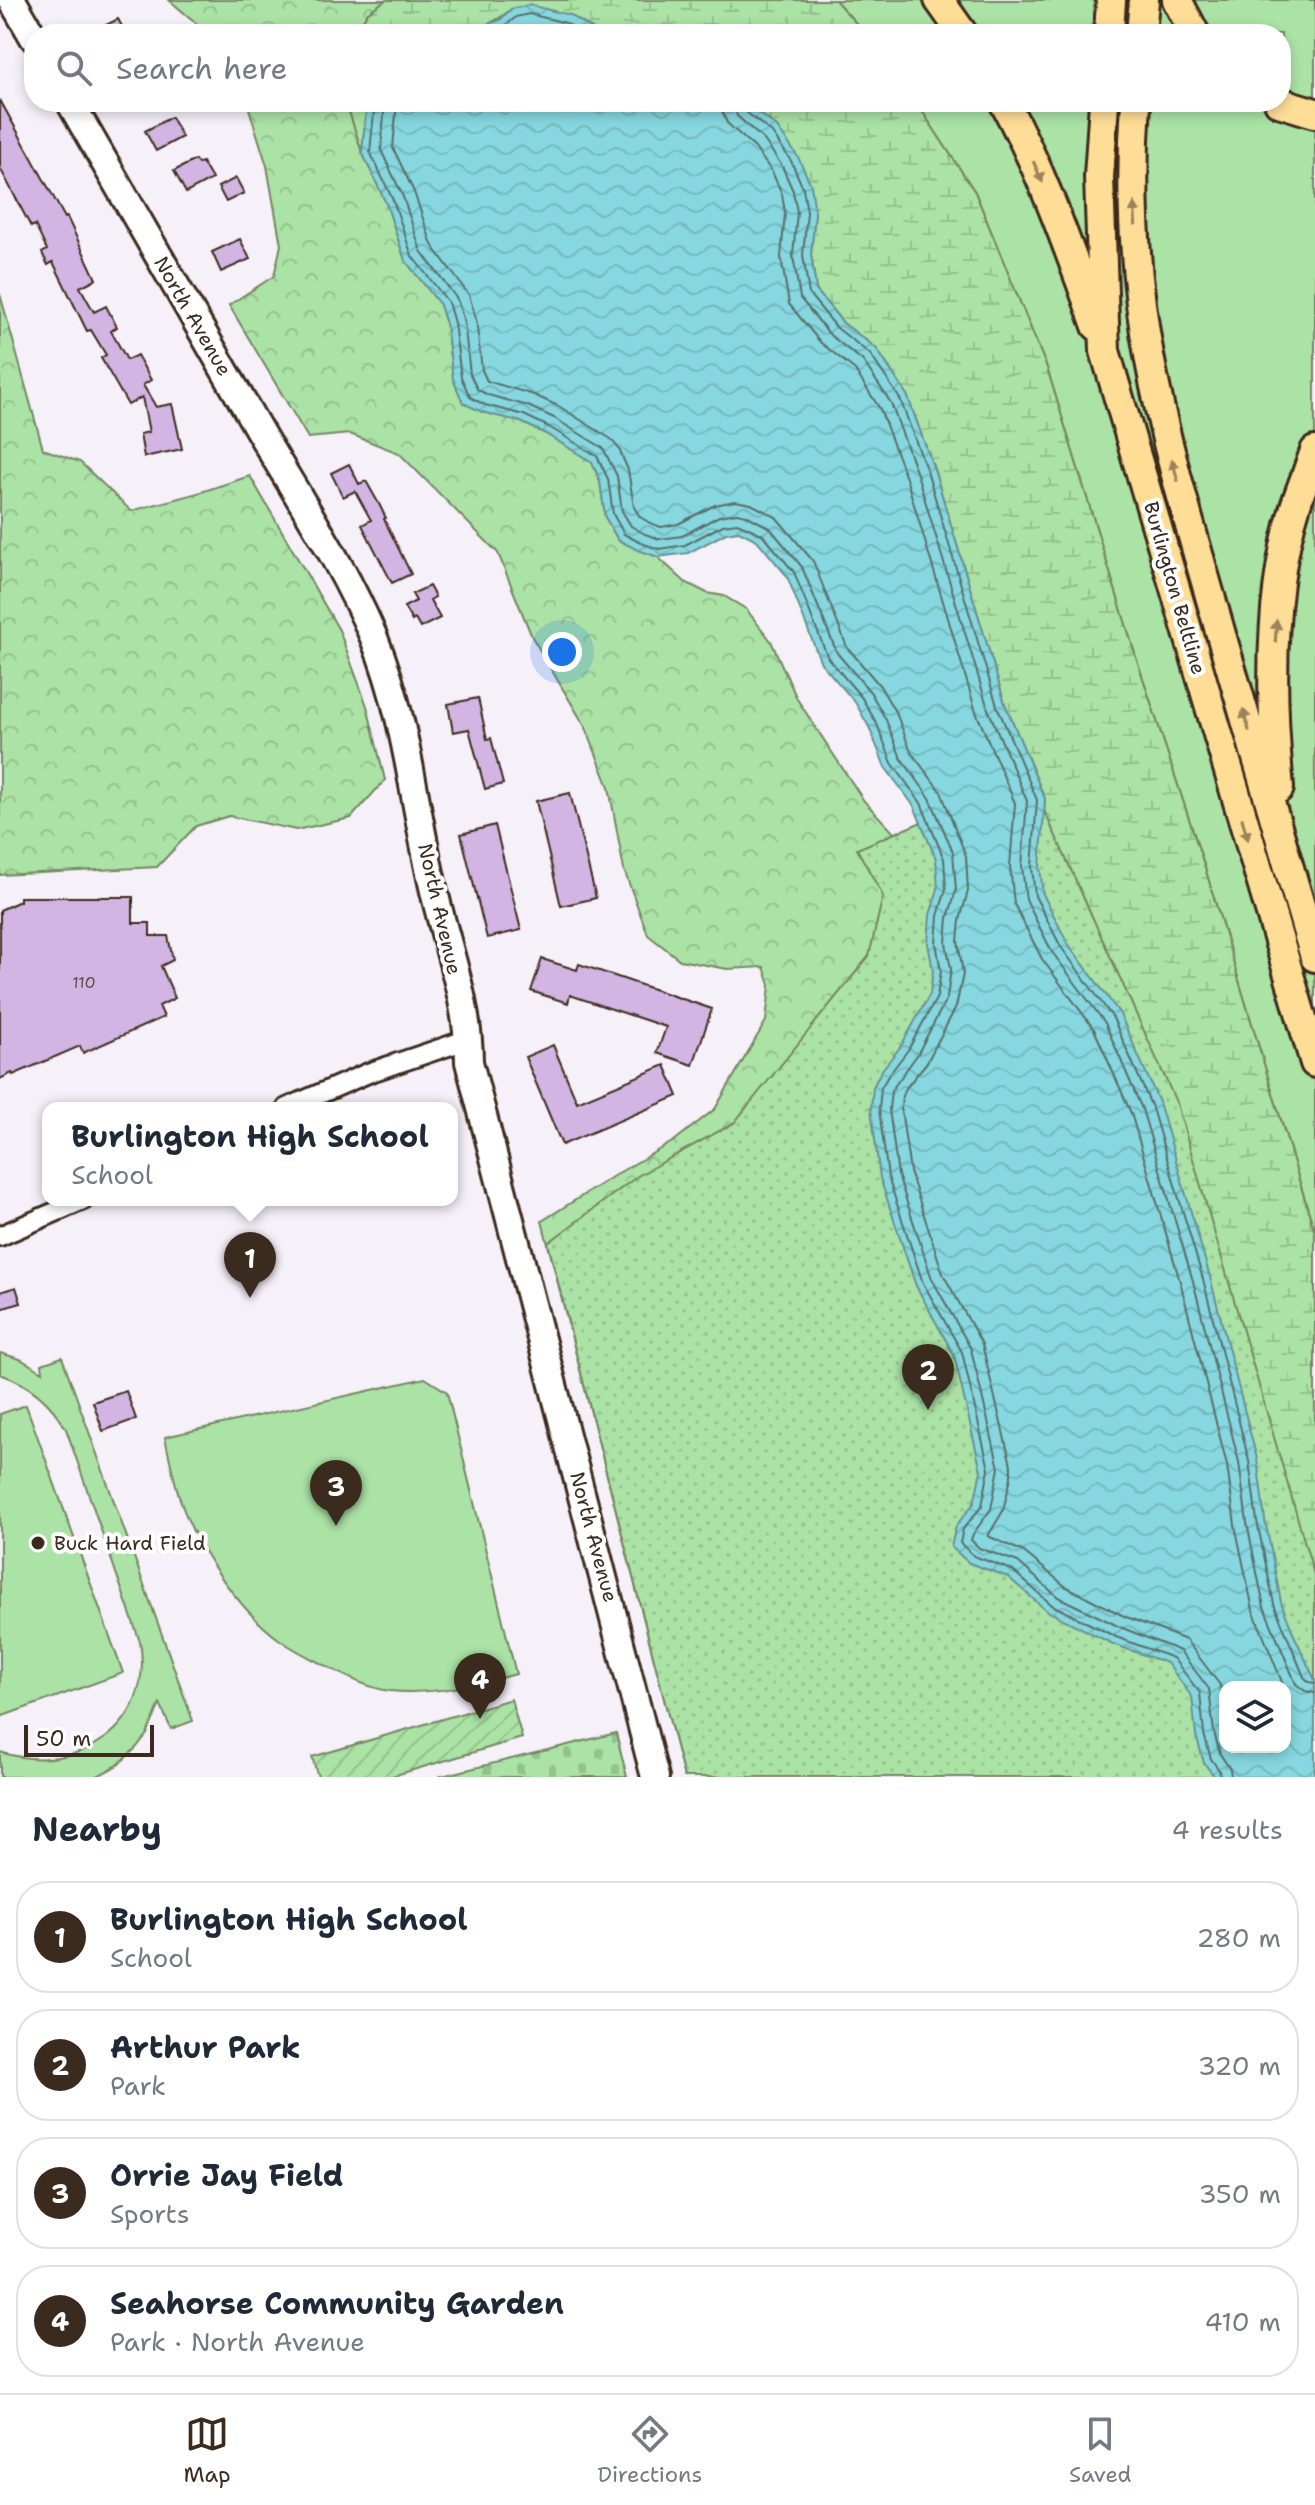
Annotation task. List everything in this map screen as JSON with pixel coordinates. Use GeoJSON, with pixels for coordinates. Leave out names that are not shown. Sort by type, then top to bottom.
{"type":"FeatureCollection","features":[{"type":"Feature","properties":{"kind":"main road"},"geometry":{"type":"LineString","coordinates":[[12,0],[26,24]]}},
{"type":"Feature","properties":{"kind":"main road"},"geometry":{"type":"LineString","coordinates":[[939,0],[956,24]]}},
{"type":"Feature","properties":{"kind":"main road"},"geometry":{"type":"LineString","coordinates":[[1110,24],[1111,0]]}},
{"type":"Feature","properties":{"kind":"main road"},"geometry":{"type":"LineString","coordinates":[[1142,24],[1144,0]]}},
{"type":"Feature","properties":{"kind":"main road"},"geometry":{"type":"LineString","coordinates":[[1177,0],[1190,24]]}},
{"type":"Feature","properties":{"kind":"main road"},"geometry":{"type":"LineString","coordinates":[[1291,106],[1315,113]]}},
{"type":"Feature","properties":{"kind":"main road","name":"North Avenue"},"geometry":{"type":"LineString","coordinates":[[76,112],[320,534],[373,638],[388,677],[469,1039],[469,1062],[655,1777]]}},
{"type":"Feature","properties":{"kind":"main road"},"geometry":{"type":"LineString","coordinates":[[1009,112],[1056,213],[1105,351]]}},
{"type":"Feature","properties":{"kind":"main road","name":"Burlington Beltline"},"geometry":{"type":"LineString","coordinates":[[1103,112],[1099,177],[1105,351],[1315,1063]]}},
{"type":"Feature","properties":{"kind":"main road","name":"Burlington Beltline"},"geometry":{"type":"LineString","coordinates":[[1136,112],[1133,168],[1138,263],[1155,387],[1185,509],[1311,943]]}},
{"type":"Feature","properties":{"kind":"main road"},"geometry":{"type":"LineString","coordinates":[[1311,943],[1279,787],[1273,667],[1285,551],[1295,506],[1315,451]]}},
{"type":"Feature","properties":{"kind":"street"},"geometry":{"type":"LineString","coordinates":[[301,1102],[368,1073],[469,1039]]}},
{"type":"Feature","properties":{"kind":"street"},"geometry":{"type":"LineString","coordinates":[[0,1236],[69,1206]]}},
{"type":"Feature","properties":{"kind":"green space"},"geometry":{"type":"Polygon","coordinates":[[[169,0],[386,0],[367,13],[361,24],[195,22],[169,0]]]}},
{"type":"Feature","properties":{"kind":"green space"},"geometry":{"type":"Polygon","coordinates":[[[386,0],[835,0],[857,24],[584,24],[570,15],[511,9],[487,24],[361,24],[367,13],[386,0]]]}},
{"type":"Feature","properties":{"kind":"green space"},"geometry":{"type":"Polygon","coordinates":[[[835,0],[1315,0],[1315,1233],[1205,868],[1047,368],[975,192],[923,112],[1291,112],[1291,24],[857,24],[835,0]]]}},
{"type":"Feature","properties":{"kind":"green space"},"geometry":{"type":"Polygon","coordinates":[[[250,112],[349,112],[405,260],[440,304],[450,357],[482,412],[521,422],[592,462],[600,481],[605,517],[618,540],[658,557],[685,582],[707,593],[724,596],[746,609],[771,641],[797,699],[864,801],[895,834],[909,866],[684,1777],[542,1221],[674,1141],[715,1109],[766,1021],[770,985],[764,967],[727,969],[680,960],[648,935],[624,870],[609,787],[586,728],[532,637],[498,553],[399,453],[350,434],[308,438],[229,305],[274,276],[281,245],[267,166],[250,112]]]}},
{"type":"Feature","properties":{"kind":"green space"},"geometry":{"type":"Polygon","coordinates":[[[349,112],[366,112],[362,152],[349,112]]]}},
{"type":"Feature","properties":{"kind":"green space"},"geometry":{"type":"Polygon","coordinates":[[[755,112],[923,112],[975,192],[1047,368],[1205,868],[1315,1233],[1315,1680],[1040,867],[1045,799],[1005,704],[935,472],[907,395],[876,348],[843,323],[816,290],[811,254],[815,212],[755,112]]]}},
{"type":"Feature","properties":{"kind":"green space"},"geometry":{"type":"Polygon","coordinates":[[[0,294],[43,449],[80,462],[131,511],[250,476],[339,630],[367,706],[385,780],[351,818],[296,830],[229,816],[196,826],[157,867],[0,875],[0,294]]]}},
{"type":"Feature","properties":{"kind":"green space"},"geometry":{"type":"Polygon","coordinates":[[[1029,777],[1177,1104],[1315,1578],[1315,1777],[684,1777],[548,1243],[639,1175],[734,1123],[869,956],[883,896],[857,849],[1029,777]]]}},
{"type":"Feature","properties":{"kind":"green space"},"geometry":{"type":"Polygon","coordinates":[[[0,1353],[20,1359],[43,1372],[42,1364],[62,1357],[193,1721],[171,1729],[160,1704],[147,1734],[136,1748],[118,1765],[96,1777],[0,1777],[0,1752],[29,1758],[57,1757],[83,1751],[105,1738],[123,1721],[135,1699],[141,1672],[140,1642],[66,1429],[54,1410],[39,1395],[0,1374],[0,1353]]]}},
{"type":"Feature","properties":{"kind":"green space"},"geometry":{"type":"Polygon","coordinates":[[[425,1378],[447,1392],[516,1674],[438,1690],[390,1691],[355,1680],[301,1653],[280,1640],[251,1614],[223,1580],[190,1525],[165,1437],[425,1378]]]}},
{"type":"Feature","properties":{"kind":"green space","name":"Buck Hard Field"},"geometry":{"type":"Polygon","coordinates":[[[26,1405],[123,1673],[0,1717],[0,1414],[26,1405]]]}},
{"type":"Feature","properties":{"kind":"green space"},"geometry":{"type":"Polygon","coordinates":[[[511,1699],[522,1738],[389,1777],[318,1777],[312,1757],[511,1699]]]}},
{"type":"Feature","properties":{"kind":"green space"},"geometry":{"type":"Polygon","coordinates":[[[616,1733],[627,1777],[438,1777],[616,1733]]]}},
{"type":"Feature","properties":{"kind":"water"},"geometry":{"type":"Polygon","coordinates":[[[529,5],[570,15],[584,24],[488,24],[500,20],[511,9],[529,5]]]}},
{"type":"Feature","properties":{"kind":"water"},"geometry":{"type":"Polygon","coordinates":[[[366,112],[758,112],[777,127],[798,157],[811,185],[815,212],[811,254],[816,290],[843,323],[876,348],[907,395],[935,472],[1005,704],[1045,799],[1040,867],[1043,894],[1067,942],[1120,1014],[1159,1102],[1210,1277],[1257,1459],[1281,1602],[1315,1680],[1315,1777],[1215,1777],[1204,1763],[1196,1735],[1192,1697],[1167,1663],[1113,1644],[1047,1611],[1008,1577],[969,1563],[951,1547],[956,1526],[974,1503],[981,1471],[954,1355],[916,1286],[880,1178],[871,1109],[873,1087],[881,1071],[901,1046],[930,994],[933,970],[928,944],[930,915],[938,889],[936,859],[914,806],[885,767],[855,702],[821,663],[787,576],[757,540],[739,531],[726,533],[688,553],[658,557],[618,540],[605,517],[600,481],[592,462],[521,422],[482,412],[463,403],[453,379],[446,324],[440,305],[405,260],[386,203],[362,152],[366,112]]]}},
{"type":"Feature","properties":{"kind":"building"},"geometry":{"type":"Polygon","coordinates":[[[0,100],[67,217],[96,279],[80,287],[94,312],[106,306],[117,327],[111,331],[127,360],[137,355],[151,380],[143,385],[156,407],[172,404],[182,449],[144,457],[140,434],[149,432],[142,397],[128,405],[101,358],[106,355],[91,330],[87,331],[53,262],[48,265],[42,253],[47,250],[35,225],[31,227],[0,168],[0,100]]]}},
{"type":"Feature","properties":{"kind":"building"},"geometry":{"type":"Polygon","coordinates":[[[171,117],[182,137],[156,151],[145,131],[171,117]]]}},
{"type":"Feature","properties":{"kind":"building"},"geometry":{"type":"Polygon","coordinates":[[[195,160],[198,164],[202,162],[212,179],[186,193],[174,171],[195,160]]]}},
{"type":"Feature","properties":{"kind":"building"},"geometry":{"type":"Polygon","coordinates":[[[236,178],[244,193],[226,202],[218,187],[236,178]]]}},
{"type":"Feature","properties":{"kind":"building"},"geometry":{"type":"Polygon","coordinates":[[[240,239],[250,259],[221,272],[212,252],[240,239]]]}},
{"type":"Feature","properties":{"kind":"building"},"geometry":{"type":"Polygon","coordinates":[[[349,464],[359,484],[366,481],[379,504],[411,574],[392,583],[362,525],[371,520],[355,491],[343,497],[331,473],[349,464]]]}},
{"type":"Feature","properties":{"kind":"building"},"geometry":{"type":"Polygon","coordinates":[[[429,586],[435,597],[430,600],[440,618],[420,628],[404,607],[416,601],[412,594],[429,586]]]}},
{"type":"Feature","properties":{"kind":"building"},"geometry":{"type":"Polygon","coordinates":[[[478,698],[487,739],[491,738],[503,784],[485,789],[469,729],[453,732],[448,704],[478,698]]]}},
{"type":"Feature","properties":{"kind":"building"},"geometry":{"type":"Polygon","coordinates":[[[570,793],[596,898],[561,906],[536,801],[570,793]]]}},
{"type":"Feature","properties":{"kind":"building"},"geometry":{"type":"Polygon","coordinates":[[[495,825],[521,930],[487,938],[461,834],[495,825]]]}},
{"type":"Feature","properties":{"kind":"building"},"geometry":{"type":"Polygon","coordinates":[[[20,897],[133,897],[133,923],[150,923],[150,936],[168,936],[173,960],[161,966],[175,998],[159,1006],[164,1017],[83,1053],[80,1046],[0,1079],[0,910],[20,901],[20,897]]]}},
{"type":"Feature","properties":{"kind":"building"},"geometry":{"type":"Polygon","coordinates":[[[542,959],[577,970],[579,964],[712,1009],[693,1065],[657,1053],[666,1027],[570,995],[568,1003],[531,991],[542,959]]]}},
{"type":"Feature","properties":{"kind":"building"},"geometry":{"type":"Polygon","coordinates":[[[553,1045],[577,1102],[665,1065],[678,1096],[562,1145],[525,1057],[553,1045]]]}},
{"type":"Feature","properties":{"kind":"building"},"geometry":{"type":"Polygon","coordinates":[[[16,1287],[21,1303],[0,1309],[0,1292],[16,1287]]]}},
{"type":"Feature","properties":{"kind":"building"},"geometry":{"type":"Polygon","coordinates":[[[126,1391],[136,1419],[103,1431],[93,1402],[126,1391]]]}},
{"type":"Feature","properties":{"kind":"place","name":"Burlington High School"},"geometry":{"type":"Point","coordinates":[250,1298]}},
{"type":"Feature","properties":{"kind":"place","name":"Arthur Park"},"geometry":{"type":"Point","coordinates":[928,1410]}},
{"type":"Feature","properties":{"kind":"place","name":"Orrie Jay Field"},"geometry":{"type":"Point","coordinates":[336,1526]}},
{"type":"Feature","properties":{"kind":"place","name":"Buck Hard Field"},"geometry":{"type":"Point","coordinates":[38,1543]}},
{"type":"Feature","properties":{"kind":"place","name":"Seahorse Community Garden"},"geometry":{"type":"Point","coordinates":[480,1719]}}]}
